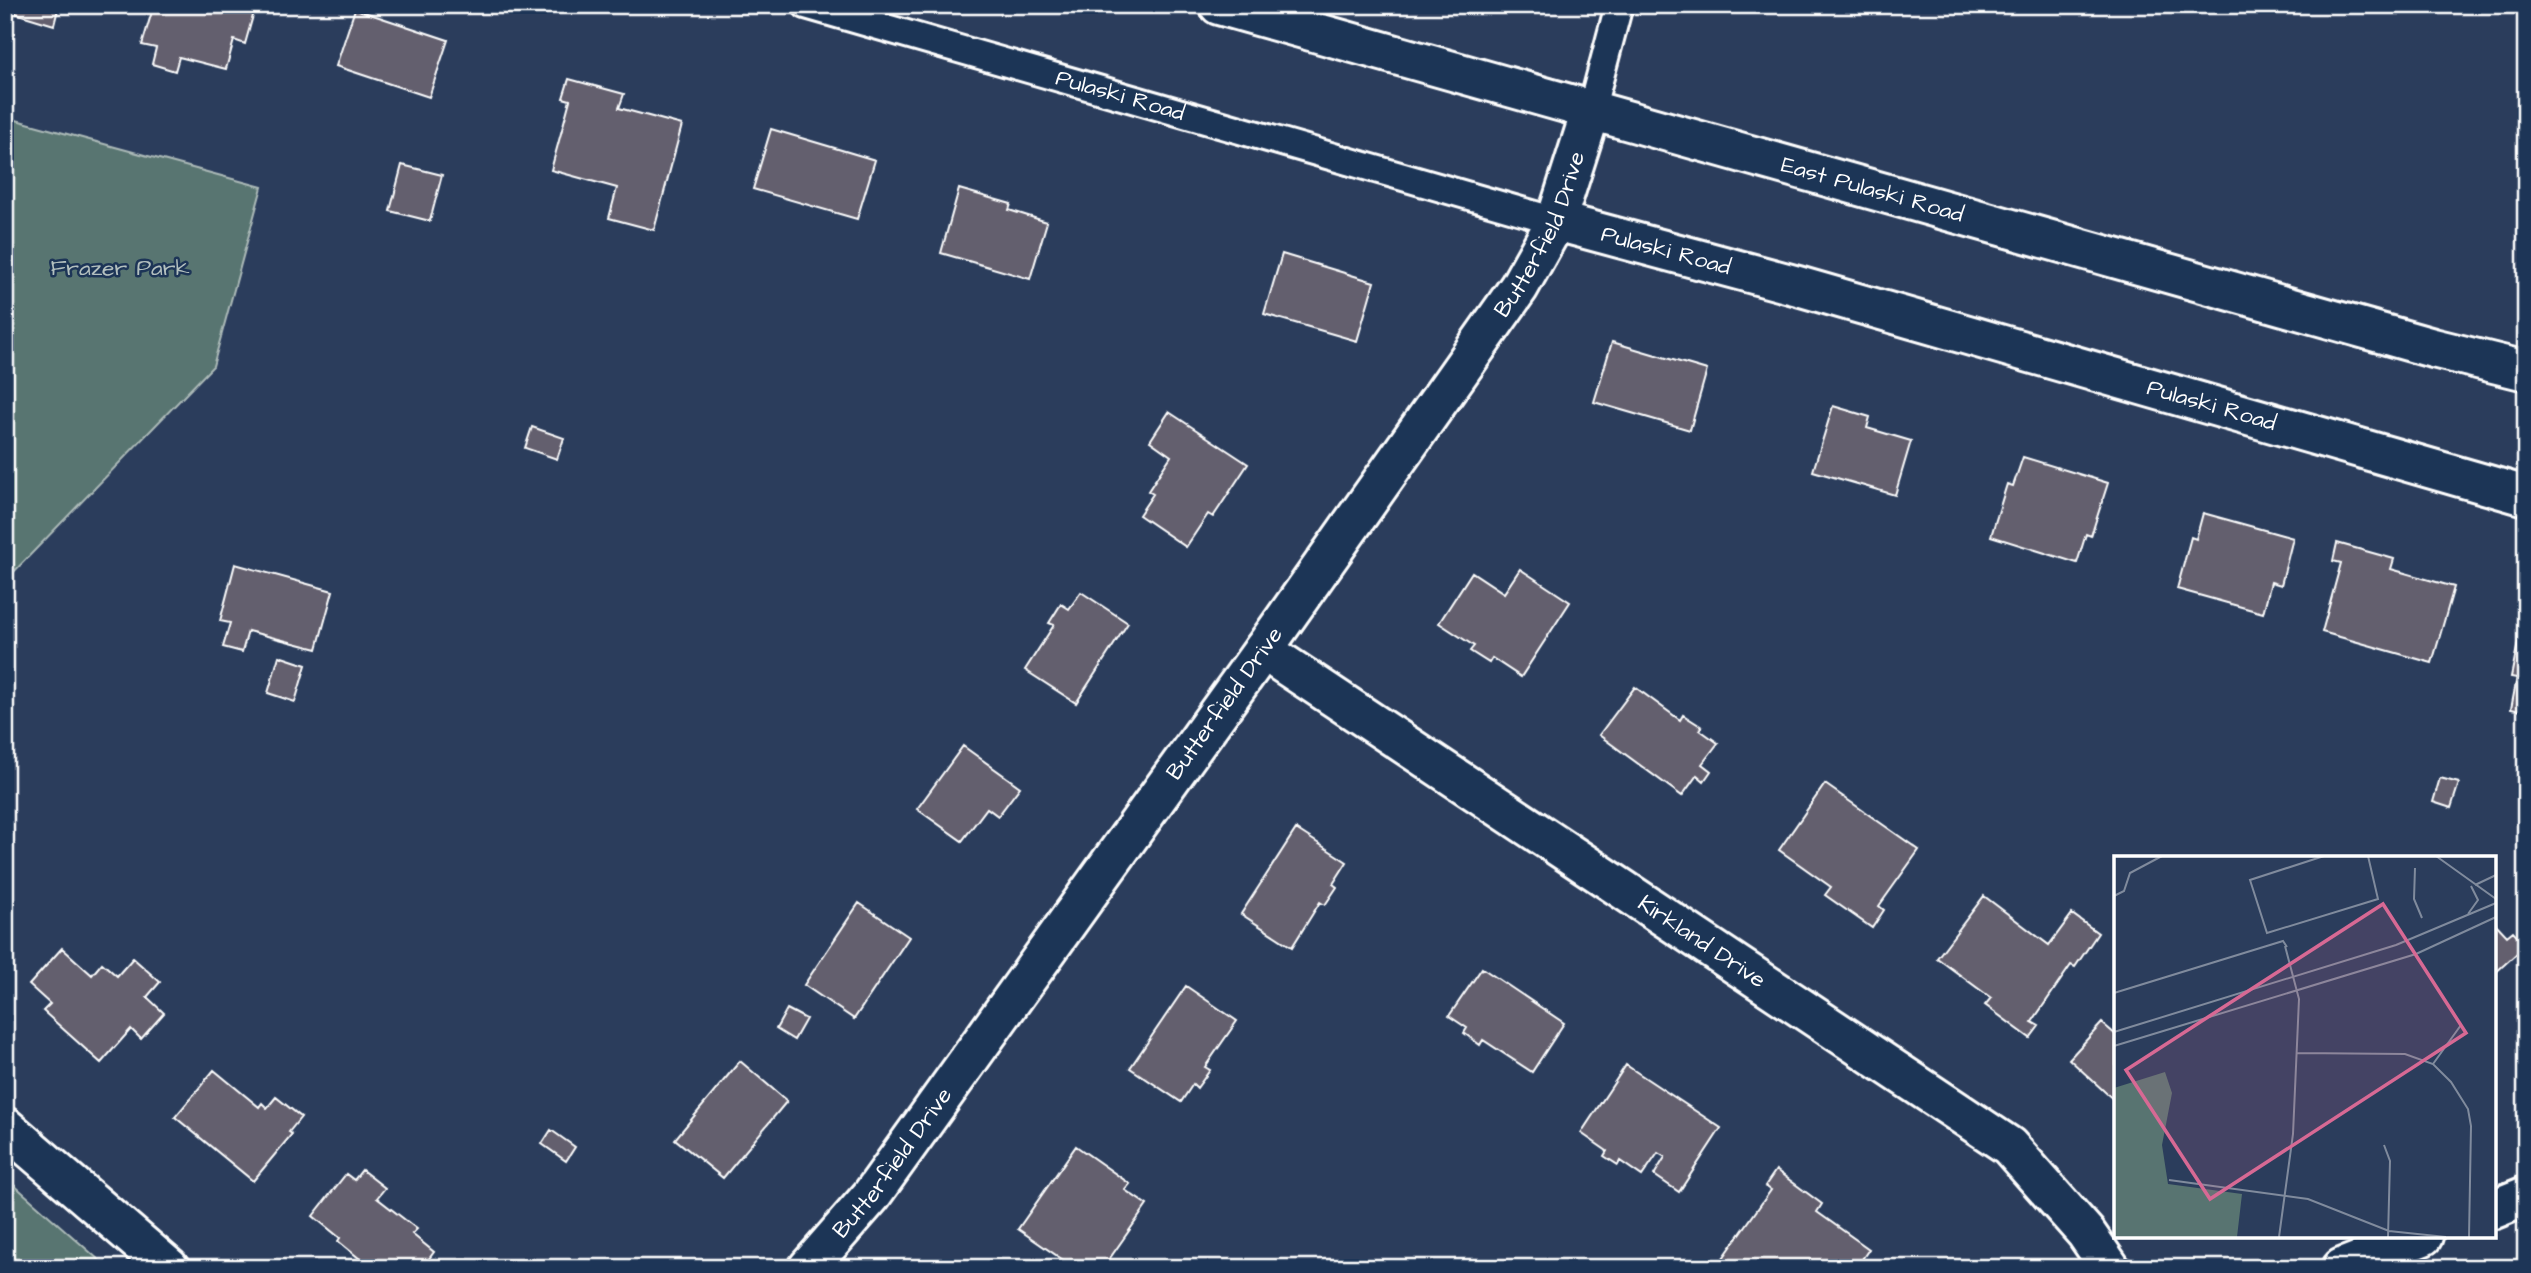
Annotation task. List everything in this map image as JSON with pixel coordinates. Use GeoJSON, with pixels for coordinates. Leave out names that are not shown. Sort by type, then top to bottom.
{"type":"FeatureCollection","features":[{"type":"Feature","properties":{"kind":"street","name":"East Pulaski Road"},"geometry":{"type":"LineString","coordinates":[[1219,5],[2420,344],[2526,371]]}},
{"type":"Feature","properties":{"kind":"street","name":"Butterfield Drive"},"geometry":{"type":"LineString","coordinates":[[808,1268],[871,1195],[1263,650],[1519,287],[1556,221],[1591,111]]}},
{"type":"Feature","properties":{"kind":"street","name":"Pulaski Road"},"geometry":{"type":"LineString","coordinates":[[1556,221],[1811,290],[2526,496]]}},
{"type":"Feature","properties":{"kind":"street","name":"Kirkland Drive"},"geometry":{"type":"LineString","coordinates":[[1263,650],[2009,1146],[2086,1233],[2110,1268]]}},
{"type":"Feature","properties":{"kind":"street"},"geometry":{"type":"LineString","coordinates":[[5,1127],[169,1268]]}},
{"type":"Feature","properties":{"kind":"street"},"geometry":{"type":"LineString","coordinates":[[2496,1208],[2526,1196]]}},
{"type":"Feature","properties":{"kind":"street"},"geometry":{"type":"LineString","coordinates":[[2342,1268],[2418,1238]]}},
{"type":"Feature","properties":{"kind":"lane","name":"Pulaski Road"},"geometry":{"type":"LineString","coordinates":[[806,5],[1556,221]]}},
{"type":"Feature","properties":{"kind":"lane"},"geometry":{"type":"LineString","coordinates":[[1591,111],[1619,5]]}},
{"type":"Feature","properties":{"kind":"green space","name":"Frazer Park"},"geometry":{"type":"Polygon","coordinates":[[[5,117],[262,187],[213,366],[5,581],[5,117]]]}},
{"type":"Feature","properties":{"kind":"green space"},"geometry":{"type":"Polygon","coordinates":[[[5,1177],[108,1268],[5,1268],[5,1177]]]}},
{"type":"Feature","properties":{"kind":"building"},"geometry":{"type":"Polygon","coordinates":[[[5,5],[59,5],[54,25],[5,10],[5,5]]]}},
{"type":"Feature","properties":{"kind":"building"},"geometry":{"type":"Polygon","coordinates":[[[158,5],[256,5],[245,44],[234,40],[226,69],[179,57],[175,71],[152,64],[156,48],[142,45],[153,8],[157,9],[158,5]]]}},
{"type":"Feature","properties":{"kind":"building"},"geometry":{"type":"Polygon","coordinates":[[[355,9],[448,40],[429,97],[336,66],[355,9]]]}},
{"type":"Feature","properties":{"kind":"building"},"geometry":{"type":"Polygon","coordinates":[[[569,79],[624,94],[619,108],[682,125],[654,230],[609,218],[617,188],[551,170],[570,100],[563,98],[569,79]]]}},
{"type":"Feature","properties":{"kind":"building"},"geometry":{"type":"Polygon","coordinates":[[[771,129],[875,160],[857,219],[753,189],[771,129]]]}},
{"type":"Feature","properties":{"kind":"building"},"geometry":{"type":"Polygon","coordinates":[[[402,165],[442,175],[430,221],[390,211],[402,165]]]}},
{"type":"Feature","properties":{"kind":"building"},"geometry":{"type":"Polygon","coordinates":[[[959,189],[1011,204],[1009,210],[1047,222],[1030,279],[941,253],[959,189]]]}},
{"type":"Feature","properties":{"kind":"building"},"geometry":{"type":"Polygon","coordinates":[[[1282,254],[1374,282],[1357,341],[1264,314],[1282,254]]]}},
{"type":"Feature","properties":{"kind":"building"},"geometry":{"type":"Polygon","coordinates":[[[1612,342],[1707,370],[1690,430],[1594,402],[1612,342]]]}},
{"type":"Feature","properties":{"kind":"building"},"geometry":{"type":"Polygon","coordinates":[[[1833,406],[1870,417],[1867,428],[1911,441],[1895,495],[1813,471],[1833,406]]]}},
{"type":"Feature","properties":{"kind":"building"},"geometry":{"type":"Polygon","coordinates":[[[1169,412],[1248,464],[1213,517],[1208,514],[1186,547],[1139,515],[1153,494],[1148,491],[1171,456],[1150,441],[1169,412]]]}},
{"type":"Feature","properties":{"kind":"building"},"geometry":{"type":"Polygon","coordinates":[[[532,427],[564,438],[557,459],[525,448],[532,427]]]}},
{"type":"Feature","properties":{"kind":"building"},"geometry":{"type":"Polygon","coordinates":[[[2023,457],[2108,483],[2091,536],[2086,534],[2077,563],[1991,536],[2007,484],[2013,486],[2023,457]]]}},
{"type":"Feature","properties":{"kind":"building"},"geometry":{"type":"Polygon","coordinates":[[[2203,513],[2293,538],[2281,585],[2271,582],[2263,613],[2177,589],[2191,537],[2196,539],[2203,513]]]}},
{"type":"Feature","properties":{"kind":"building"},"geometry":{"type":"Polygon","coordinates":[[[2337,543],[2394,559],[2391,569],[2454,587],[2432,663],[2322,632],[2341,563],[2333,561],[2337,543]]]}},
{"type":"Feature","properties":{"kind":"building"},"geometry":{"type":"Polygon","coordinates":[[[235,564],[333,591],[317,649],[248,631],[242,652],[223,647],[230,623],[220,621],[235,564]]]}},
{"type":"Feature","properties":{"kind":"building"},"geometry":{"type":"Polygon","coordinates":[[[1520,569],[1570,602],[1521,677],[1492,658],[1489,663],[1470,651],[1474,646],[1439,623],[1472,572],[1504,593],[1520,569]]]}},
{"type":"Feature","properties":{"kind":"building"},"geometry":{"type":"Polygon","coordinates":[[[1081,592],[1128,623],[1076,703],[1025,670],[1054,625],[1049,623],[1061,604],[1069,609],[1081,592]]]}},
{"type":"Feature","properties":{"kind":"building"},"geometry":{"type":"Polygon","coordinates":[[[2526,603],[2526,712],[2511,709],[2517,678],[2511,677],[2526,603]]]}},
{"type":"Feature","properties":{"kind":"building"},"geometry":{"type":"Polygon","coordinates":[[[279,656],[306,665],[295,702],[268,693],[279,656]]]}},
{"type":"Feature","properties":{"kind":"building"},"geometry":{"type":"Polygon","coordinates":[[[1635,687],[1680,720],[1683,715],[1702,727],[1700,730],[1718,743],[1702,764],[1711,771],[1704,781],[1697,775],[1682,796],[1599,735],[1635,687]]]}},
{"type":"Feature","properties":{"kind":"building"},"geometry":{"type":"Polygon","coordinates":[[[963,746],[1020,787],[998,816],[987,808],[962,841],[917,809],[963,746]]]}},
{"type":"Feature","properties":{"kind":"building"},"geometry":{"type":"Polygon","coordinates":[[[2440,778],[2459,783],[2451,808],[2433,802],[2440,778]]]}},
{"type":"Feature","properties":{"kind":"building"},"geometry":{"type":"Polygon","coordinates":[[[1825,784],[1919,850],[1879,906],[1884,910],[1872,928],[1825,895],[1831,887],[1779,850],[1825,784]]]}},
{"type":"Feature","properties":{"kind":"building"},"geometry":{"type":"Polygon","coordinates":[[[1296,829],[1347,862],[1333,884],[1337,887],[1325,905],[1320,902],[1292,947],[1241,914],[1296,829]]]}},
{"type":"Feature","properties":{"kind":"building"},"geometry":{"type":"Polygon","coordinates":[[[1984,896],[2049,945],[2072,914],[2098,933],[2075,967],[2071,965],[2032,1022],[2039,1026],[2030,1038],[1985,1005],[1991,998],[1937,958],[1984,896]]]}},
{"type":"Feature","properties":{"kind":"building"},"geometry":{"type":"Polygon","coordinates":[[[859,903],[909,937],[854,1019],[804,985],[859,903]]]}},
{"type":"Feature","properties":{"kind":"building"},"geometry":{"type":"Polygon","coordinates":[[[2496,924],[2507,936],[2513,931],[2526,945],[2496,972],[2496,924]]]}},
{"type":"Feature","properties":{"kind":"building"},"geometry":{"type":"Polygon","coordinates":[[[62,948],[92,975],[102,963],[117,976],[133,958],[160,982],[147,997],[164,1013],[141,1039],[131,1029],[101,1063],[43,1011],[50,1004],[29,985],[62,948]]]}},
{"type":"Feature","properties":{"kind":"building"},"geometry":{"type":"Polygon","coordinates":[[[1482,968],[1564,1023],[1532,1072],[1483,1040],[1480,1045],[1464,1033],[1467,1028],[1449,1016],[1482,968]]]}},
{"type":"Feature","properties":{"kind":"building"},"geometry":{"type":"Polygon","coordinates":[[[1186,986],[1237,1021],[1205,1067],[1210,1070],[1197,1088],[1193,1084],[1181,1102],[1130,1068],[1186,986]]]}},
{"type":"Feature","properties":{"kind":"building"},"geometry":{"type":"Polygon","coordinates":[[[787,1009],[806,1019],[794,1040],[776,1029],[787,1009]]]}},
{"type":"Feature","properties":{"kind":"building"},"geometry":{"type":"Polygon","coordinates":[[[2102,1023],[2114,1033],[2114,1100],[2069,1059],[2102,1023]]]}},
{"type":"Feature","properties":{"kind":"building"},"geometry":{"type":"Polygon","coordinates":[[[740,1061],[787,1101],[723,1178],[675,1139],[740,1061]]]}},
{"type":"Feature","properties":{"kind":"building"},"geometry":{"type":"Polygon","coordinates":[[[1626,1065],[1721,1128],[1679,1192],[1654,1175],[1665,1157],[1658,1153],[1642,1176],[1620,1161],[1618,1165],[1604,1156],[1607,1151],[1581,1133],[1626,1065]]]}},
{"type":"Feature","properties":{"kind":"building"},"geometry":{"type":"Polygon","coordinates":[[[214,1070],[259,1107],[262,1103],[267,1108],[276,1097],[301,1117],[289,1132],[292,1134],[253,1181],[175,1117],[214,1070]]]}},
{"type":"Feature","properties":{"kind":"building"},"geometry":{"type":"Polygon","coordinates":[[[551,1130],[575,1147],[566,1161],[542,1144],[551,1130]]]}},
{"type":"Feature","properties":{"kind":"building"},"geometry":{"type":"Polygon","coordinates":[[[1076,1146],[1130,1184],[1125,1190],[1147,1205],[1103,1268],[1083,1268],[1071,1260],[1069,1264],[1018,1229],[1076,1146]]]}},
{"type":"Feature","properties":{"kind":"building"},"geometry":{"type":"Polygon","coordinates":[[[362,1170],[385,1188],[377,1198],[417,1229],[412,1234],[434,1252],[422,1268],[371,1268],[313,1216],[346,1174],[354,1180],[362,1170]]]}},
{"type":"Feature","properties":{"kind":"building"},"geometry":{"type":"Polygon","coordinates":[[[1776,1170],[1822,1204],[1817,1212],[1869,1249],[1856,1268],[1773,1268],[1766,1263],[1763,1268],[1716,1268],[1771,1190],[1765,1186],[1776,1170]]]}}]}
